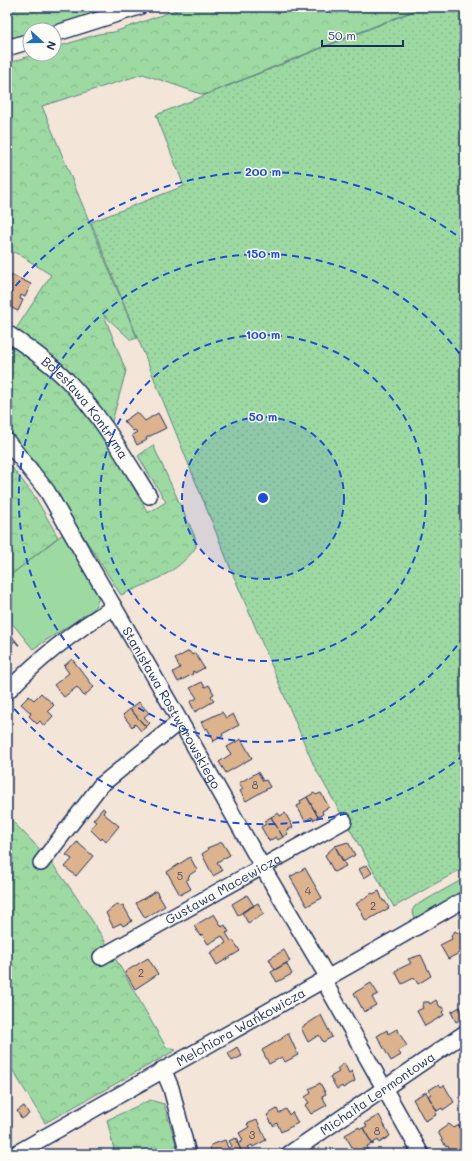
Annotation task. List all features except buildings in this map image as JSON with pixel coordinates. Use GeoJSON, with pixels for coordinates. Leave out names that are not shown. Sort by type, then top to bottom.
{"type":"FeatureCollection","features":[{"type":"Feature","properties":{"kind":"street"},"geometry":{"type":"LineString","coordinates":[[62,31],[139,7]]}},
{"type":"Feature","properties":{"kind":"street"},"geometry":{"type":"LineString","coordinates":[[7,48],[22,43]]}},
{"type":"Feature","properties":{"kind":"street","name":"Bolesława Kontryma"},"geometry":{"type":"LineString","coordinates":[[7,333],[54,368],[84,399],[109,433],[149,496]]}},
{"type":"Feature","properties":{"kind":"street","name":"Stanisława Rostworowskiego"},"geometry":{"type":"LineString","coordinates":[[7,441],[46,491],[114,606],[326,979],[384,1090],[421,1154]]}},
{"type":"Feature","properties":{"kind":"street"},"geometry":{"type":"LineString","coordinates":[[7,692],[29,669],[77,629],[114,606]]}},
{"type":"Feature","properties":{"kind":"street"},"geometry":{"type":"LineString","coordinates":[[41,863],[100,786],[180,721]]}},
{"type":"Feature","properties":{"kind":"street","name":"Gustawa Macewicza"},"geometry":{"type":"LineString","coordinates":[[101,957],[344,821]]}},
{"type":"Feature","properties":{"kind":"street","name":"Melchiora Wańkowicza"},"geometry":{"type":"LineString","coordinates":[[15,1154],[465,899]]}},
{"type":"Feature","properties":{"kind":"street","name":"Michaiła Lermontowa"},"geometry":{"type":"LineString","coordinates":[[289,1154],[465,1033]]}},
{"type":"Feature","properties":{"kind":"street"},"geometry":{"type":"LineString","coordinates":[[163,1069],[171,1088],[188,1154]]}},
{"type":"Feature","properties":{"kind":"green space"},"geometry":{"type":"Polygon","coordinates":[[[7,7],[117,7],[62,24],[62,22],[22,22],[22,36],[7,41],[7,7]]]}},
{"type":"Feature","properties":{"kind":"green space"},"geometry":{"type":"Polygon","coordinates":[[[184,7],[422,7],[204,95],[143,74],[42,106],[137,338],[131,340],[104,315],[126,371],[111,425],[36,345],[16,329],[51,275],[20,255],[7,249],[7,64],[22,59],[22,62],[62,62],[62,45],[98,34],[114,32],[184,7]]]}},
{"type":"Feature","properties":{"kind":"green space"},"geometry":{"type":"Polygon","coordinates":[[[424,7],[465,7],[465,867],[394,907],[314,766],[232,572],[91,222],[184,186],[156,115],[424,7]]]}},
{"type":"Feature","properties":{"kind":"green space"},"geometry":{"type":"Polygon","coordinates":[[[7,341],[46,370],[66,389],[102,432],[148,513],[166,502],[138,456],[153,445],[195,537],[196,547],[181,564],[162,576],[121,595],[37,464],[7,430],[7,341]]]}},
{"type":"Feature","properties":{"kind":"green space"},"geometry":{"type":"Polygon","coordinates":[[[7,461],[35,497],[58,537],[7,578],[7,461]]]}},
{"type":"Feature","properties":{"kind":"green space"},"geometry":{"type":"Polygon","coordinates":[[[64,533],[99,598],[94,609],[33,649],[7,617],[7,578],[64,533]]]}},
{"type":"Feature","properties":{"kind":"green space"},"geometry":{"type":"Polygon","coordinates":[[[7,816],[42,852],[69,886],[99,931],[166,1047],[176,1050],[45,1123],[7,1061],[7,816]]]}},
{"type":"Feature","properties":{"kind":"green space"},"geometry":{"type":"Polygon","coordinates":[[[465,878],[465,893],[416,921],[412,911],[415,906],[465,878]]]}},
{"type":"Feature","properties":{"kind":"green space"},"geometry":{"type":"Polygon","coordinates":[[[150,1100],[164,1104],[179,1154],[115,1154],[107,1120],[150,1100]]]}}]}
